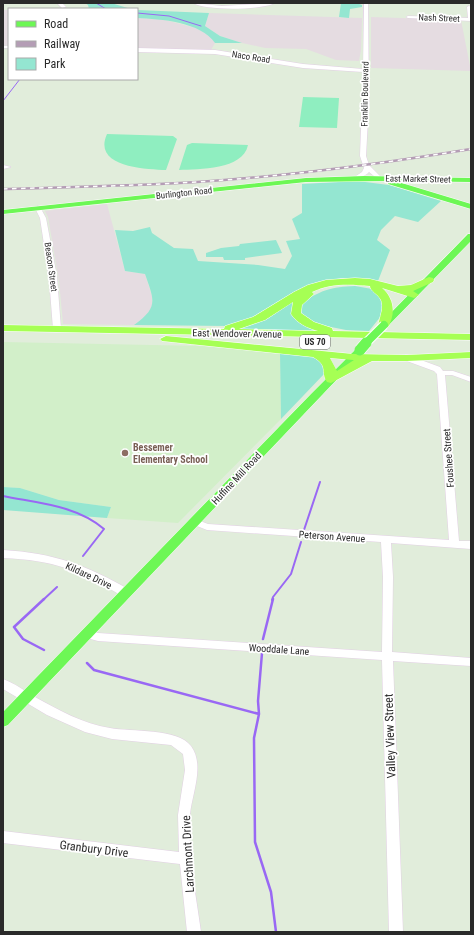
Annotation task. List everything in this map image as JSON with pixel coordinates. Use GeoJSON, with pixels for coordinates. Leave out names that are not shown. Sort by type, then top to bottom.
{"type":"FeatureCollection","features":[{"type":"Feature","properties":{"kind":"highway"},"geometry":{"type":"LineString","coordinates":[[210,332],[250,323],[309,288],[326,282],[354,280],[396,288],[413,288],[429,280]]}},
{"type":"Feature","properties":{"kind":"highway"},"geometry":{"type":"LineString","coordinates":[[360,336],[317,328],[308,324],[301,320],[296,314],[297,304],[310,293],[333,285],[352,284],[374,287],[412,296]]}},
{"type":"Feature","properties":{"kind":"highway"},"geometry":{"type":"LineString","coordinates":[[374,287],[387,299],[388,305],[384,325]]}},
{"type":"Feature","properties":{"kind":"highway"},"geometry":{"type":"LineString","coordinates":[[396,288],[412,296]]}},
{"type":"Feature","properties":{"kind":"highway","name":"East Wendover Avenue"},"geometry":{"type":"LineString","coordinates":[[3,328],[471,337]]}},
{"type":"Feature","properties":{"kind":"highway","name":"East Wendover Avenue"},"geometry":{"type":"LineString","coordinates":[[3,336],[471,345]]}},
{"type":"Feature","properties":{"kind":"highway"},"geometry":{"type":"LineString","coordinates":[[158,338],[315,353],[357,353],[374,358],[407,358],[471,354]]}},
{"type":"Feature","properties":{"kind":"highway"},"geometry":{"type":"LineString","coordinates":[[315,353],[321,356],[329,364],[331,379],[352,365],[374,358]]}},
{"type":"Feature","properties":{"kind":"main road","name":"East Market Street"},"geometry":{"type":"LineString","coordinates":[[360,178],[471,180]]}},
{"type":"Feature","properties":{"kind":"main road","name":"Burlington Road"},"geometry":{"type":"LineString","coordinates":[[3,212],[306,180],[360,178]]}},
{"type":"Feature","properties":{"kind":"main road"},"geometry":{"type":"LineString","coordinates":[[379,178],[471,207]]}},
{"type":"Feature","properties":{"kind":"main road","name":"Huffine Mill Road"},"geometry":{"type":"LineString","coordinates":[[3,721],[195,522],[265,446],[471,236]]}},
{"type":"Feature","properties":{"kind":"street"},"geometry":{"type":"LineString","coordinates":[[59,3],[64,7]]}},
{"type":"Feature","properties":{"kind":"street"},"geometry":{"type":"LineString","coordinates":[[195,3],[200,5],[220,6],[273,3]]}},
{"type":"Feature","properties":{"kind":"street","name":"Franklin Boulevard"},"geometry":{"type":"LineString","coordinates":[[366,3],[366,101],[363,156],[368,168]]}},
{"type":"Feature","properties":{"kind":"street"},"geometry":{"type":"LineString","coordinates":[[469,7],[471,20]]}},
{"type":"Feature","properties":{"kind":"street","name":"Nash Street"},"geometry":{"type":"LineString","coordinates":[[408,17],[471,20]]}},
{"type":"Feature","properties":{"kind":"street","name":"Naco Road"},"geometry":{"type":"LineString","coordinates":[[138,50],[215,52],[303,66],[365,71]]}},
{"type":"Feature","properties":{"kind":"street"},"geometry":{"type":"LineString","coordinates":[[360,178],[368,168],[379,178]]}},
{"type":"Feature","properties":{"kind":"street","name":"Beacon Street"},"geometry":{"type":"LineString","coordinates":[[38,208],[44,218],[53,277],[57,329]]}},
{"type":"Feature","properties":{"kind":"street"},"geometry":{"type":"LineString","coordinates":[[407,358],[441,373],[453,373],[471,380]]}},
{"type":"Feature","properties":{"kind":"street","name":"Foushee Street"},"geometry":{"type":"LineString","coordinates":[[441,373],[454,543]]}},
{"type":"Feature","properties":{"kind":"street","name":"Peterson Avenue"},"geometry":{"type":"LineString","coordinates":[[195,522],[207,528],[471,544]]}},
{"type":"Feature","properties":{"kind":"street","name":"Valley View Street"},"geometry":{"type":"LineString","coordinates":[[386,540],[388,577],[387,656],[396,932]]}},
{"type":"Feature","properties":{"kind":"street","name":"Kildare Drive"},"geometry":{"type":"LineString","coordinates":[[3,554],[38,557],[66,563],[126,593]]}},
{"type":"Feature","properties":{"kind":"street","name":"Wooddale Lane"},"geometry":{"type":"LineString","coordinates":[[87,634],[98,637],[471,662]]}},
{"type":"Feature","properties":{"kind":"street"},"geometry":{"type":"LineString","coordinates":[[3,684],[26,697]]}},
{"type":"Feature","properties":{"kind":"street","name":"Larchmont Drive"},"geometry":{"type":"LineString","coordinates":[[26,697],[46,710],[71,722],[103,732],[173,740],[182,745],[189,752],[191,773],[184,821],[185,859],[194,932]]}},
{"type":"Feature","properties":{"kind":"street","name":"Granbury Drive"},"geometry":{"type":"LineString","coordinates":[[3,837],[185,859]]}},
{"type":"Feature","properties":{"kind":"shaded area"},"geometry":{"type":"Polygon","coordinates":[[[3,10],[8,10],[8,45],[3,45],[3,10]]]}},
{"type":"Feature","properties":{"kind":"shaded area"},"geometry":{"type":"Polygon","coordinates":[[[209,13],[362,18],[361,50],[359,61],[336,60],[306,49],[265,48],[220,36],[205,26],[209,13]]]}},
{"type":"Feature","properties":{"kind":"shaded area"},"geometry":{"type":"Polygon","coordinates":[[[371,17],[461,20],[471,71],[371,68],[371,17]]]}},
{"type":"Feature","properties":{"kind":"shaded area"},"geometry":{"type":"Polygon","coordinates":[[[138,18],[161,19],[196,28],[211,36],[215,43],[211,50],[138,48],[138,18]]]}},
{"type":"Feature","properties":{"kind":"shaded area"},"geometry":{"type":"Polygon","coordinates":[[[107,204],[125,271],[145,274],[152,296],[152,308],[146,316],[134,325],[63,324],[59,281],[48,217],[45,211],[107,204]]]}},
{"type":"Feature","properties":{"kind":"shaded area"},"geometry":{"type":"Polygon","coordinates":[[[3,342],[202,346],[280,353],[281,419],[178,523],[107,518],[111,507],[59,500],[20,488],[3,487],[3,342]]]}},
{"type":"Feature","properties":{"kind":"green space"},"geometry":{"type":"Polygon","coordinates":[[[85,3],[111,3],[128,8],[89,8],[85,3]]]}},
{"type":"Feature","properties":{"kind":"green space"},"geometry":{"type":"Polygon","coordinates":[[[341,3],[359,4],[362,5],[362,7],[350,9],[349,18],[339,17],[341,3]]]}},
{"type":"Feature","properties":{"kind":"green space"},"geometry":{"type":"Polygon","coordinates":[[[138,10],[209,13],[205,26],[220,36],[242,43],[215,43],[209,36],[200,30],[180,23],[157,19],[138,18],[138,10]]]}},
{"type":"Feature","properties":{"kind":"green space"},"geometry":{"type":"Polygon","coordinates":[[[303,97],[339,98],[337,128],[299,127],[303,97]]]}},
{"type":"Feature","properties":{"kind":"green space"},"geometry":{"type":"Polygon","coordinates":[[[107,134],[173,136],[177,139],[166,170],[157,170],[134,167],[114,160],[107,153],[104,145],[107,134]]]}},
{"type":"Feature","properties":{"kind":"green space"},"geometry":{"type":"Polygon","coordinates":[[[192,143],[248,145],[244,153],[238,159],[229,164],[208,168],[179,170],[187,145],[192,143]]]}},
{"type":"Feature","properties":{"kind":"green space"},"geometry":{"type":"Polygon","coordinates":[[[357,181],[389,185],[441,201],[418,222],[395,216],[381,230],[377,240],[390,250],[378,281],[343,278],[317,282],[303,288],[254,318],[227,326],[134,325],[148,313],[151,308],[151,290],[145,274],[125,271],[115,230],[133,231],[150,227],[152,233],[174,248],[193,249],[198,261],[258,265],[285,269],[292,256],[286,241],[300,239],[292,219],[302,213],[302,184],[357,181]]]}},
{"type":"Feature","properties":{"kind":"green space"},"geometry":{"type":"Polygon","coordinates":[[[276,240],[282,253],[245,258],[245,260],[224,260],[223,257],[206,257],[206,253],[221,248],[239,246],[240,244],[276,240]]]}},
{"type":"Feature","properties":{"kind":"green space"},"geometry":{"type":"Polygon","coordinates":[[[355,286],[372,289],[383,299],[381,316],[369,331],[346,330],[316,324],[300,313],[300,305],[313,296],[332,288],[355,286]]]}},
{"type":"Feature","properties":{"kind":"green space"},"geometry":{"type":"Polygon","coordinates":[[[296,298],[292,308],[292,313],[314,329],[313,331],[235,330],[262,320],[296,298]]]}},
{"type":"Feature","properties":{"kind":"green space"},"geometry":{"type":"Polygon","coordinates":[[[280,353],[301,354],[316,358],[322,364],[325,373],[281,419],[280,353]]]}},
{"type":"Feature","properties":{"kind":"green space"},"geometry":{"type":"Polygon","coordinates":[[[3,487],[20,488],[59,500],[111,507],[107,518],[3,510],[3,487]]]}},
{"type":"Feature","properties":{"kind":"waterway"},"geometry":{"type":"LineString","coordinates":[[96,3],[104,8]]}},
{"type":"Feature","properties":{"kind":"waterway"},"geometry":{"type":"LineString","coordinates":[[138,13],[169,16],[201,26]]}},
{"type":"Feature","properties":{"kind":"waterway"},"geometry":{"type":"LineString","coordinates":[[3,101],[19,80]]}},
{"type":"Feature","properties":{"kind":"waterway"},"geometry":{"type":"LineString","coordinates":[[304,530],[320,482]]}},
{"type":"Feature","properties":{"kind":"waterway"},"geometry":{"type":"LineString","coordinates":[[3,496],[43,503],[69,510],[93,521],[104,529],[83,556]]}},
{"type":"Feature","properties":{"kind":"waterway"},"geometry":{"type":"LineString","coordinates":[[272,600],[291,574],[301,542]]}},
{"type":"Feature","properties":{"kind":"waterway"},"geometry":{"type":"LineString","coordinates":[[43,600],[57,587]]}},
{"type":"Feature","properties":{"kind":"waterway"},"geometry":{"type":"LineString","coordinates":[[44,599],[14,627],[23,639],[44,650]]}},
{"type":"Feature","properties":{"kind":"waterway"},"geometry":{"type":"LineString","coordinates":[[263,639],[273,599]]}},
{"type":"Feature","properties":{"kind":"waterway"},"geometry":{"type":"LineString","coordinates":[[259,714],[258,701],[262,653]]}},
{"type":"Feature","properties":{"kind":"waterway"},"geometry":{"type":"LineString","coordinates":[[87,663],[94,670],[259,714]]}},
{"type":"Feature","properties":{"kind":"waterway"},"geometry":{"type":"LineString","coordinates":[[259,714],[254,738],[255,842],[271,892],[276,932]]}},
{"type":"Feature","properties":{"kind":"railway"},"geometry":{"type":"LineString","coordinates":[[3,189],[197,182],[334,169],[470,149]]}},
{"type":"Feature","properties":{"kind":"place","name":"Bessemer Elementary School"},"geometry":{"type":"Point","coordinates":[125,453]}}]}
